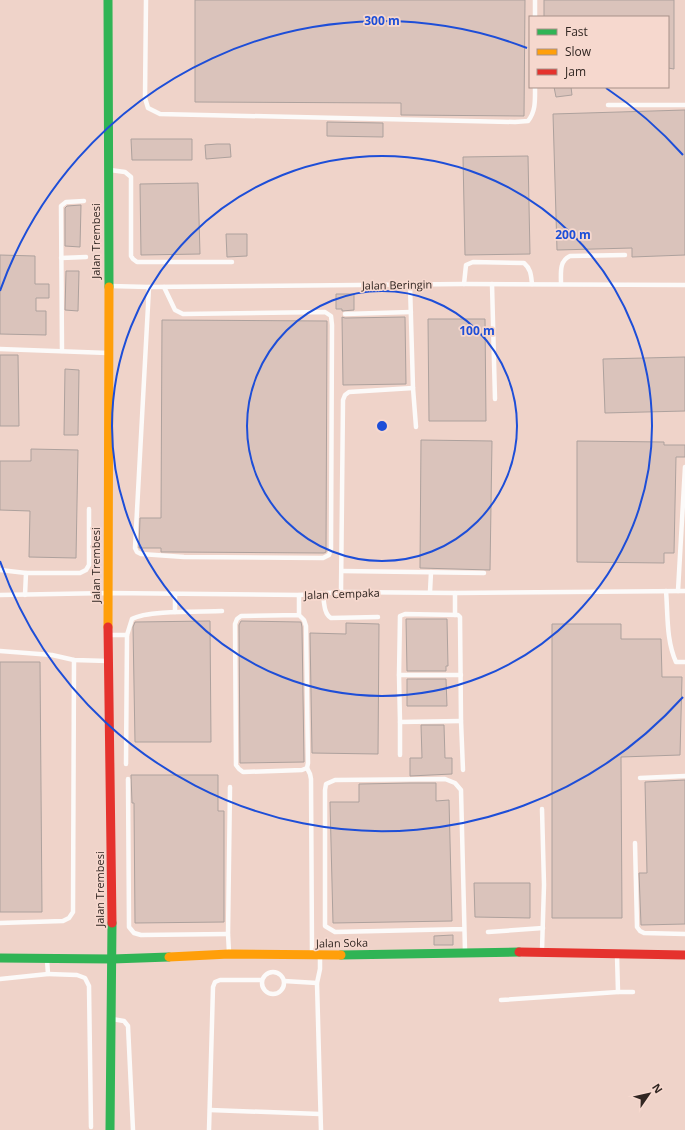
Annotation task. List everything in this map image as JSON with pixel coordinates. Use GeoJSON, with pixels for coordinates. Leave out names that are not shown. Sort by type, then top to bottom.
{"type":"FeatureCollection","features":[{"type":"Feature","properties":{"kind":"street","name":"Jalan Trembesi"},"geometry":{"type":"LineString","coordinates":[[108,0],[108,662],[112,959],[110,1019],[110,1130]]}},
{"type":"Feature","properties":{"kind":"street","name":"Jalan Soka"},"geometry":{"type":"LineString","coordinates":[[0,958],[112,959],[229,954],[316,955],[542,952],[685,955]]}},
{"type":"Feature","properties":{"kind":"lane"},"geometry":{"type":"LineString","coordinates":[[146,0],[145,98],[148,108],[160,114],[515,122],[528,121],[532,116],[535,108],[535,88]]}},
{"type":"Feature","properties":{"kind":"lane"},"geometry":{"type":"LineString","coordinates":[[535,16],[536,0]]}},
{"type":"Feature","properties":{"kind":"lane"},"geometry":{"type":"LineString","coordinates":[[608,105],[685,105]]}},
{"type":"Feature","properties":{"kind":"lane"},"geometry":{"type":"LineString","coordinates":[[108,170],[125,172],[131,177],[132,259],[137,262],[232,262]]}},
{"type":"Feature","properties":{"kind":"lane"},"geometry":{"type":"LineString","coordinates":[[62,351],[61,206],[66,202],[84,201]]}},
{"type":"Feature","properties":{"kind":"lane"},"geometry":{"type":"LineString","coordinates":[[562,284],[562,264],[565,258],[570,256],[625,255]]}},
{"type":"Feature","properties":{"kind":"lane"},"geometry":{"type":"LineString","coordinates":[[61,258],[86,257]]}},
{"type":"Feature","properties":{"kind":"lane"},"geometry":{"type":"LineString","coordinates":[[464,284],[466,265],[473,262],[524,263],[528,266],[531,273],[532,284]]}},
{"type":"Feature","properties":{"kind":"lane","name":"Jalan Beringin"},"geometry":{"type":"LineString","coordinates":[[108,286],[149,287],[464,284],[685,285]]}},
{"type":"Feature","properties":{"kind":"lane"},"geometry":{"type":"LineString","coordinates":[[492,284],[495,400]]}},
{"type":"Feature","properties":{"kind":"lane"},"geometry":{"type":"LineString","coordinates":[[410,285],[413,388],[416,427]]}},
{"type":"Feature","properties":{"kind":"lane"},"geometry":{"type":"LineString","coordinates":[[149,287],[135,548],[137,552],[141,554],[184,556],[323,558],[331,549],[331,316],[325,312],[183,314],[175,310],[164,286]]}},
{"type":"Feature","properties":{"kind":"lane"},"geometry":{"type":"LineString","coordinates":[[345,314],[411,312]]}},
{"type":"Feature","properties":{"kind":"lane"},"geometry":{"type":"LineString","coordinates":[[0,349],[109,353]]}},
{"type":"Feature","properties":{"kind":"lane"},"geometry":{"type":"LineString","coordinates":[[341,592],[344,394],[349,392],[413,388]]}},
{"type":"Feature","properties":{"kind":"lane"},"geometry":{"type":"LineString","coordinates":[[678,591],[685,467]]}},
{"type":"Feature","properties":{"kind":"lane"},"geometry":{"type":"LineString","coordinates":[[0,570],[26,573],[80,573],[86,570],[89,566],[89,509]]}},
{"type":"Feature","properties":{"kind":"lane"},"geometry":{"type":"LineString","coordinates":[[342,571],[484,573]]}},
{"type":"Feature","properties":{"kind":"lane"},"geometry":{"type":"LineString","coordinates":[[430,572],[430,592]]}},
{"type":"Feature","properties":{"kind":"lane"},"geometry":{"type":"LineString","coordinates":[[25,595],[26,573]]}},
{"type":"Feature","properties":{"kind":"lane"},"geometry":{"type":"LineString","coordinates":[[666,591],[668,633],[674,657],[676,662],[685,662]]}},
{"type":"Feature","properties":{"kind":"lane","name":"Jalan Cempaka"},"geometry":{"type":"LineString","coordinates":[[0,595],[108,593],[299,595],[341,592],[454,593],[685,591]]}},
{"type":"Feature","properties":{"kind":"lane"},"geometry":{"type":"LineString","coordinates":[[454,593],[455,615]]}},
{"type":"Feature","properties":{"kind":"lane"},"geometry":{"type":"LineString","coordinates":[[175,594],[175,612]]}},
{"type":"Feature","properties":{"kind":"lane"},"geometry":{"type":"LineString","coordinates":[[323,594],[326,614],[329,617],[378,617]]}},
{"type":"Feature","properties":{"kind":"lane"},"geometry":{"type":"LineString","coordinates":[[299,595],[299,615],[304,620],[306,626],[307,768],[311,779],[316,955],[320,969],[317,983],[321,1130]]}},
{"type":"Feature","properties":{"kind":"lane"},"geometry":{"type":"LineString","coordinates":[[126,764],[127,635],[132,618],[137,615],[175,612],[222,611]]}},
{"type":"Feature","properties":{"kind":"lane"},"geometry":{"type":"LineString","coordinates":[[400,755],[398,675],[400,616],[404,614],[459,615],[463,770]]}},
{"type":"Feature","properties":{"kind":"lane"},"geometry":{"type":"LineString","coordinates":[[299,615],[241,616],[237,619],[235,624],[236,765],[243,772],[302,770],[307,768]]}},
{"type":"Feature","properties":{"kind":"lane"},"geometry":{"type":"LineString","coordinates":[[108,635],[127,635]]}},
{"type":"Feature","properties":{"kind":"lane"},"geometry":{"type":"LineString","coordinates":[[0,651],[52,656],[74,660],[108,662]]}},
{"type":"Feature","properties":{"kind":"lane"},"geometry":{"type":"LineString","coordinates":[[0,923],[63,921],[69,918],[73,912],[74,660]]}},
{"type":"Feature","properties":{"kind":"lane"},"geometry":{"type":"LineString","coordinates":[[398,675],[461,675]]}},
{"type":"Feature","properties":{"kind":"lane"},"geometry":{"type":"LineString","coordinates":[[400,722],[461,721]]}},
{"type":"Feature","properties":{"kind":"lane"},"geometry":{"type":"LineString","coordinates":[[640,778],[685,776]]}},
{"type":"Feature","properties":{"kind":"lane"},"geometry":{"type":"LineString","coordinates":[[464,929],[335,932],[325,926],[324,790],[326,784],[335,780],[445,778],[456,783],[461,790],[464,929],[466,953]]}},
{"type":"Feature","properties":{"kind":"lane"},"geometry":{"type":"LineString","coordinates":[[128,779],[130,927],[134,933],[141,935],[228,934]]}},
{"type":"Feature","properties":{"kind":"lane"},"geometry":{"type":"LineString","coordinates":[[229,954],[230,787]]}},
{"type":"Feature","properties":{"kind":"lane"},"geometry":{"type":"LineString","coordinates":[[542,809],[544,885],[542,952]]}},
{"type":"Feature","properties":{"kind":"lane"},"geometry":{"type":"LineString","coordinates":[[636,843],[637,927],[644,933],[685,934]]}},
{"type":"Feature","properties":{"kind":"lane"},"geometry":{"type":"LineString","coordinates":[[488,932],[543,928]]}},
{"type":"Feature","properties":{"kind":"lane"},"geometry":{"type":"LineString","coordinates":[[618,954],[618,992]]}},
{"type":"Feature","properties":{"kind":"lane"},"geometry":{"type":"LineString","coordinates":[[47,958],[48,974]]}},
{"type":"Feature","properties":{"kind":"lane"},"geometry":{"type":"LineString","coordinates":[[276,972],[280,974],[284,981],[283,989],[275,994],[267,992],[264,989],[262,980],[267,973],[276,972]]}},
{"type":"Feature","properties":{"kind":"lane"},"geometry":{"type":"LineString","coordinates":[[0,979],[48,974],[77,975],[85,978],[89,986],[92,1127]]}},
{"type":"Feature","properties":{"kind":"lane"},"geometry":{"type":"LineString","coordinates":[[209,1130],[213,987],[215,982],[220,980],[262,980]]}},
{"type":"Feature","properties":{"kind":"lane"},"geometry":{"type":"LineString","coordinates":[[284,981],[317,983]]}},
{"type":"Feature","properties":{"kind":"lane"},"geometry":{"type":"LineString","coordinates":[[501,1000],[633,992]]}},
{"type":"Feature","properties":{"kind":"lane"},"geometry":{"type":"LineString","coordinates":[[110,1019],[124,1021],[128,1026],[133,1130]]}},
{"type":"Feature","properties":{"kind":"lane"},"geometry":{"type":"LineString","coordinates":[[210,1110],[320,1114]]}},
{"type":"Feature","properties":{"kind":"shaded area"},"geometry":{"type":"Polygon","coordinates":[[[0,0],[685,0],[685,1130],[0,1130],[0,0]]]}},
{"type":"Feature","properties":{"kind":"building"},"geometry":{"type":"Polygon","coordinates":[[[195,0],[525,0],[524,116],[401,115],[401,103],[195,102],[195,0]]]}},
{"type":"Feature","properties":{"kind":"building"},"geometry":{"type":"Polygon","coordinates":[[[544,0],[674,0],[674,69],[669,68],[669,16],[544,16],[544,0]]]}},
{"type":"Feature","properties":{"kind":"building"},"geometry":{"type":"Polygon","coordinates":[[[554,88],[571,88],[572,95],[556,97],[554,88]]]}},
{"type":"Feature","properties":{"kind":"building"},"geometry":{"type":"Polygon","coordinates":[[[685,110],[685,255],[632,257],[632,248],[557,250],[553,114],[685,110]]]}},
{"type":"Feature","properties":{"kind":"building"},"geometry":{"type":"Polygon","coordinates":[[[327,122],[383,123],[383,137],[327,136],[327,122]]]}},
{"type":"Feature","properties":{"kind":"building"},"geometry":{"type":"Polygon","coordinates":[[[131,139],[192,139],[192,160],[132,160],[131,139]]]}},
{"type":"Feature","properties":{"kind":"building"},"geometry":{"type":"Polygon","coordinates":[[[230,144],[231,157],[206,159],[205,145],[230,144]]]}},
{"type":"Feature","properties":{"kind":"building"},"geometry":{"type":"Polygon","coordinates":[[[528,156],[530,254],[465,255],[463,157],[528,156]]]}},
{"type":"Feature","properties":{"kind":"building"},"geometry":{"type":"Polygon","coordinates":[[[198,183],[200,254],[141,255],[140,184],[198,183]]]}},
{"type":"Feature","properties":{"kind":"building"},"geometry":{"type":"Polygon","coordinates":[[[81,205],[80,247],[65,246],[65,208],[67,206],[81,205]]]}},
{"type":"Feature","properties":{"kind":"building"},"geometry":{"type":"Polygon","coordinates":[[[226,234],[247,234],[247,256],[227,257],[226,234]]]}},
{"type":"Feature","properties":{"kind":"building"},"geometry":{"type":"Polygon","coordinates":[[[0,255],[35,256],[35,284],[49,284],[49,298],[36,298],[36,311],[46,311],[46,335],[0,334],[0,255]]]}},
{"type":"Feature","properties":{"kind":"building"},"geometry":{"type":"Polygon","coordinates":[[[66,271],[79,271],[78,311],[65,310],[66,271]]]}},
{"type":"Feature","properties":{"kind":"building"},"geometry":{"type":"Polygon","coordinates":[[[336,294],[354,294],[354,310],[342,311],[342,309],[336,309],[336,294]]]}},
{"type":"Feature","properties":{"kind":"building"},"geometry":{"type":"Polygon","coordinates":[[[342,317],[405,317],[406,384],[343,385],[342,317]]]}},
{"type":"Feature","properties":{"kind":"building"},"geometry":{"type":"Polygon","coordinates":[[[428,319],[485,319],[486,421],[429,421],[428,319]]]}},
{"type":"Feature","properties":{"kind":"building"},"geometry":{"type":"Polygon","coordinates":[[[162,320],[327,321],[326,552],[161,552],[161,548],[139,548],[140,518],[161,518],[162,320]]]}},
{"type":"Feature","properties":{"kind":"building"},"geometry":{"type":"Polygon","coordinates":[[[0,355],[18,355],[19,426],[0,426],[0,355]]]}},
{"type":"Feature","properties":{"kind":"building"},"geometry":{"type":"Polygon","coordinates":[[[685,357],[685,411],[605,413],[603,359],[685,357]]]}},
{"type":"Feature","properties":{"kind":"building"},"geometry":{"type":"Polygon","coordinates":[[[65,369],[79,370],[78,435],[64,435],[65,369]]]}},
{"type":"Feature","properties":{"kind":"building"},"geometry":{"type":"Polygon","coordinates":[[[421,440],[492,441],[490,570],[420,568],[421,440]]]}},
{"type":"Feature","properties":{"kind":"building"},"geometry":{"type":"Polygon","coordinates":[[[577,441],[664,442],[664,445],[685,445],[685,457],[676,457],[674,553],[664,553],[664,563],[577,562],[577,441]]]}},
{"type":"Feature","properties":{"kind":"building"},"geometry":{"type":"Polygon","coordinates":[[[31,449],[78,450],[76,558],[29,557],[30,511],[0,510],[0,461],[31,461],[31,449]]]}},
{"type":"Feature","properties":{"kind":"building"},"geometry":{"type":"Polygon","coordinates":[[[406,619],[447,619],[448,666],[446,666],[446,671],[407,671],[406,619]]]}},
{"type":"Feature","properties":{"kind":"building"},"geometry":{"type":"Polygon","coordinates":[[[210,621],[211,742],[135,742],[133,627],[135,622],[210,621]]]}},
{"type":"Feature","properties":{"kind":"building"},"geometry":{"type":"Polygon","coordinates":[[[241,621],[301,622],[304,762],[240,763],[239,625],[241,621]]]}},
{"type":"Feature","properties":{"kind":"building"},"geometry":{"type":"Polygon","coordinates":[[[346,623],[379,624],[378,754],[312,753],[310,633],[346,634],[346,623]]]}},
{"type":"Feature","properties":{"kind":"building"},"geometry":{"type":"Polygon","coordinates":[[[552,624],[621,624],[621,639],[661,639],[662,677],[682,677],[680,755],[621,757],[622,918],[552,918],[552,624]]]}},
{"type":"Feature","properties":{"kind":"building"},"geometry":{"type":"Polygon","coordinates":[[[0,662],[40,662],[42,912],[0,912],[0,662]]]}},
{"type":"Feature","properties":{"kind":"building"},"geometry":{"type":"Polygon","coordinates":[[[407,679],[446,679],[447,706],[407,706],[407,679]]]}},
{"type":"Feature","properties":{"kind":"building"},"geometry":{"type":"Polygon","coordinates":[[[421,725],[444,725],[445,758],[452,758],[452,774],[410,776],[410,758],[422,758],[421,725]]]}},
{"type":"Feature","properties":{"kind":"building"},"geometry":{"type":"Polygon","coordinates":[[[131,775],[218,775],[218,811],[224,811],[224,922],[135,923],[134,803],[132,803],[131,775]]]}},
{"type":"Feature","properties":{"kind":"building"},"geometry":{"type":"Polygon","coordinates":[[[685,780],[685,924],[641,925],[639,873],[647,873],[645,782],[685,780]]]}},
{"type":"Feature","properties":{"kind":"building"},"geometry":{"type":"Polygon","coordinates":[[[436,783],[436,801],[449,800],[452,921],[333,923],[330,802],[359,802],[359,784],[436,783]]]}},
{"type":"Feature","properties":{"kind":"building"},"geometry":{"type":"Polygon","coordinates":[[[474,883],[530,883],[530,918],[475,917],[474,883]]]}},
{"type":"Feature","properties":{"kind":"building"},"geometry":{"type":"Polygon","coordinates":[[[453,935],[453,945],[434,945],[434,936],[453,935]]]}},
{"type":"Feature","properties":{"kind":"traffic: fast"},"geometry":{"type":"LineString","coordinates":[[108,0],[109,287]]}},
{"type":"Feature","properties":{"kind":"traffic: fast"},"geometry":{"type":"LineString","coordinates":[[110,1130],[112,923]]}},
{"type":"Feature","properties":{"kind":"traffic: fast"},"geometry":{"type":"LineString","coordinates":[[341,955],[519,952]]}},
{"type":"Feature","properties":{"kind":"traffic: fast"},"geometry":{"type":"LineString","coordinates":[[0,958],[112,959],[169,957]]}},
{"type":"Feature","properties":{"kind":"traffic: slow"},"geometry":{"type":"LineString","coordinates":[[108,627],[109,287]]}},
{"type":"Feature","properties":{"kind":"traffic: slow"},"geometry":{"type":"LineString","coordinates":[[169,957],[229,954],[341,955]]}},
{"type":"Feature","properties":{"kind":"traffic: jam"},"geometry":{"type":"LineString","coordinates":[[108,627],[112,923]]}},
{"type":"Feature","properties":{"kind":"traffic: jam"},"geometry":{"type":"LineString","coordinates":[[519,952],[685,955]]}}]}
